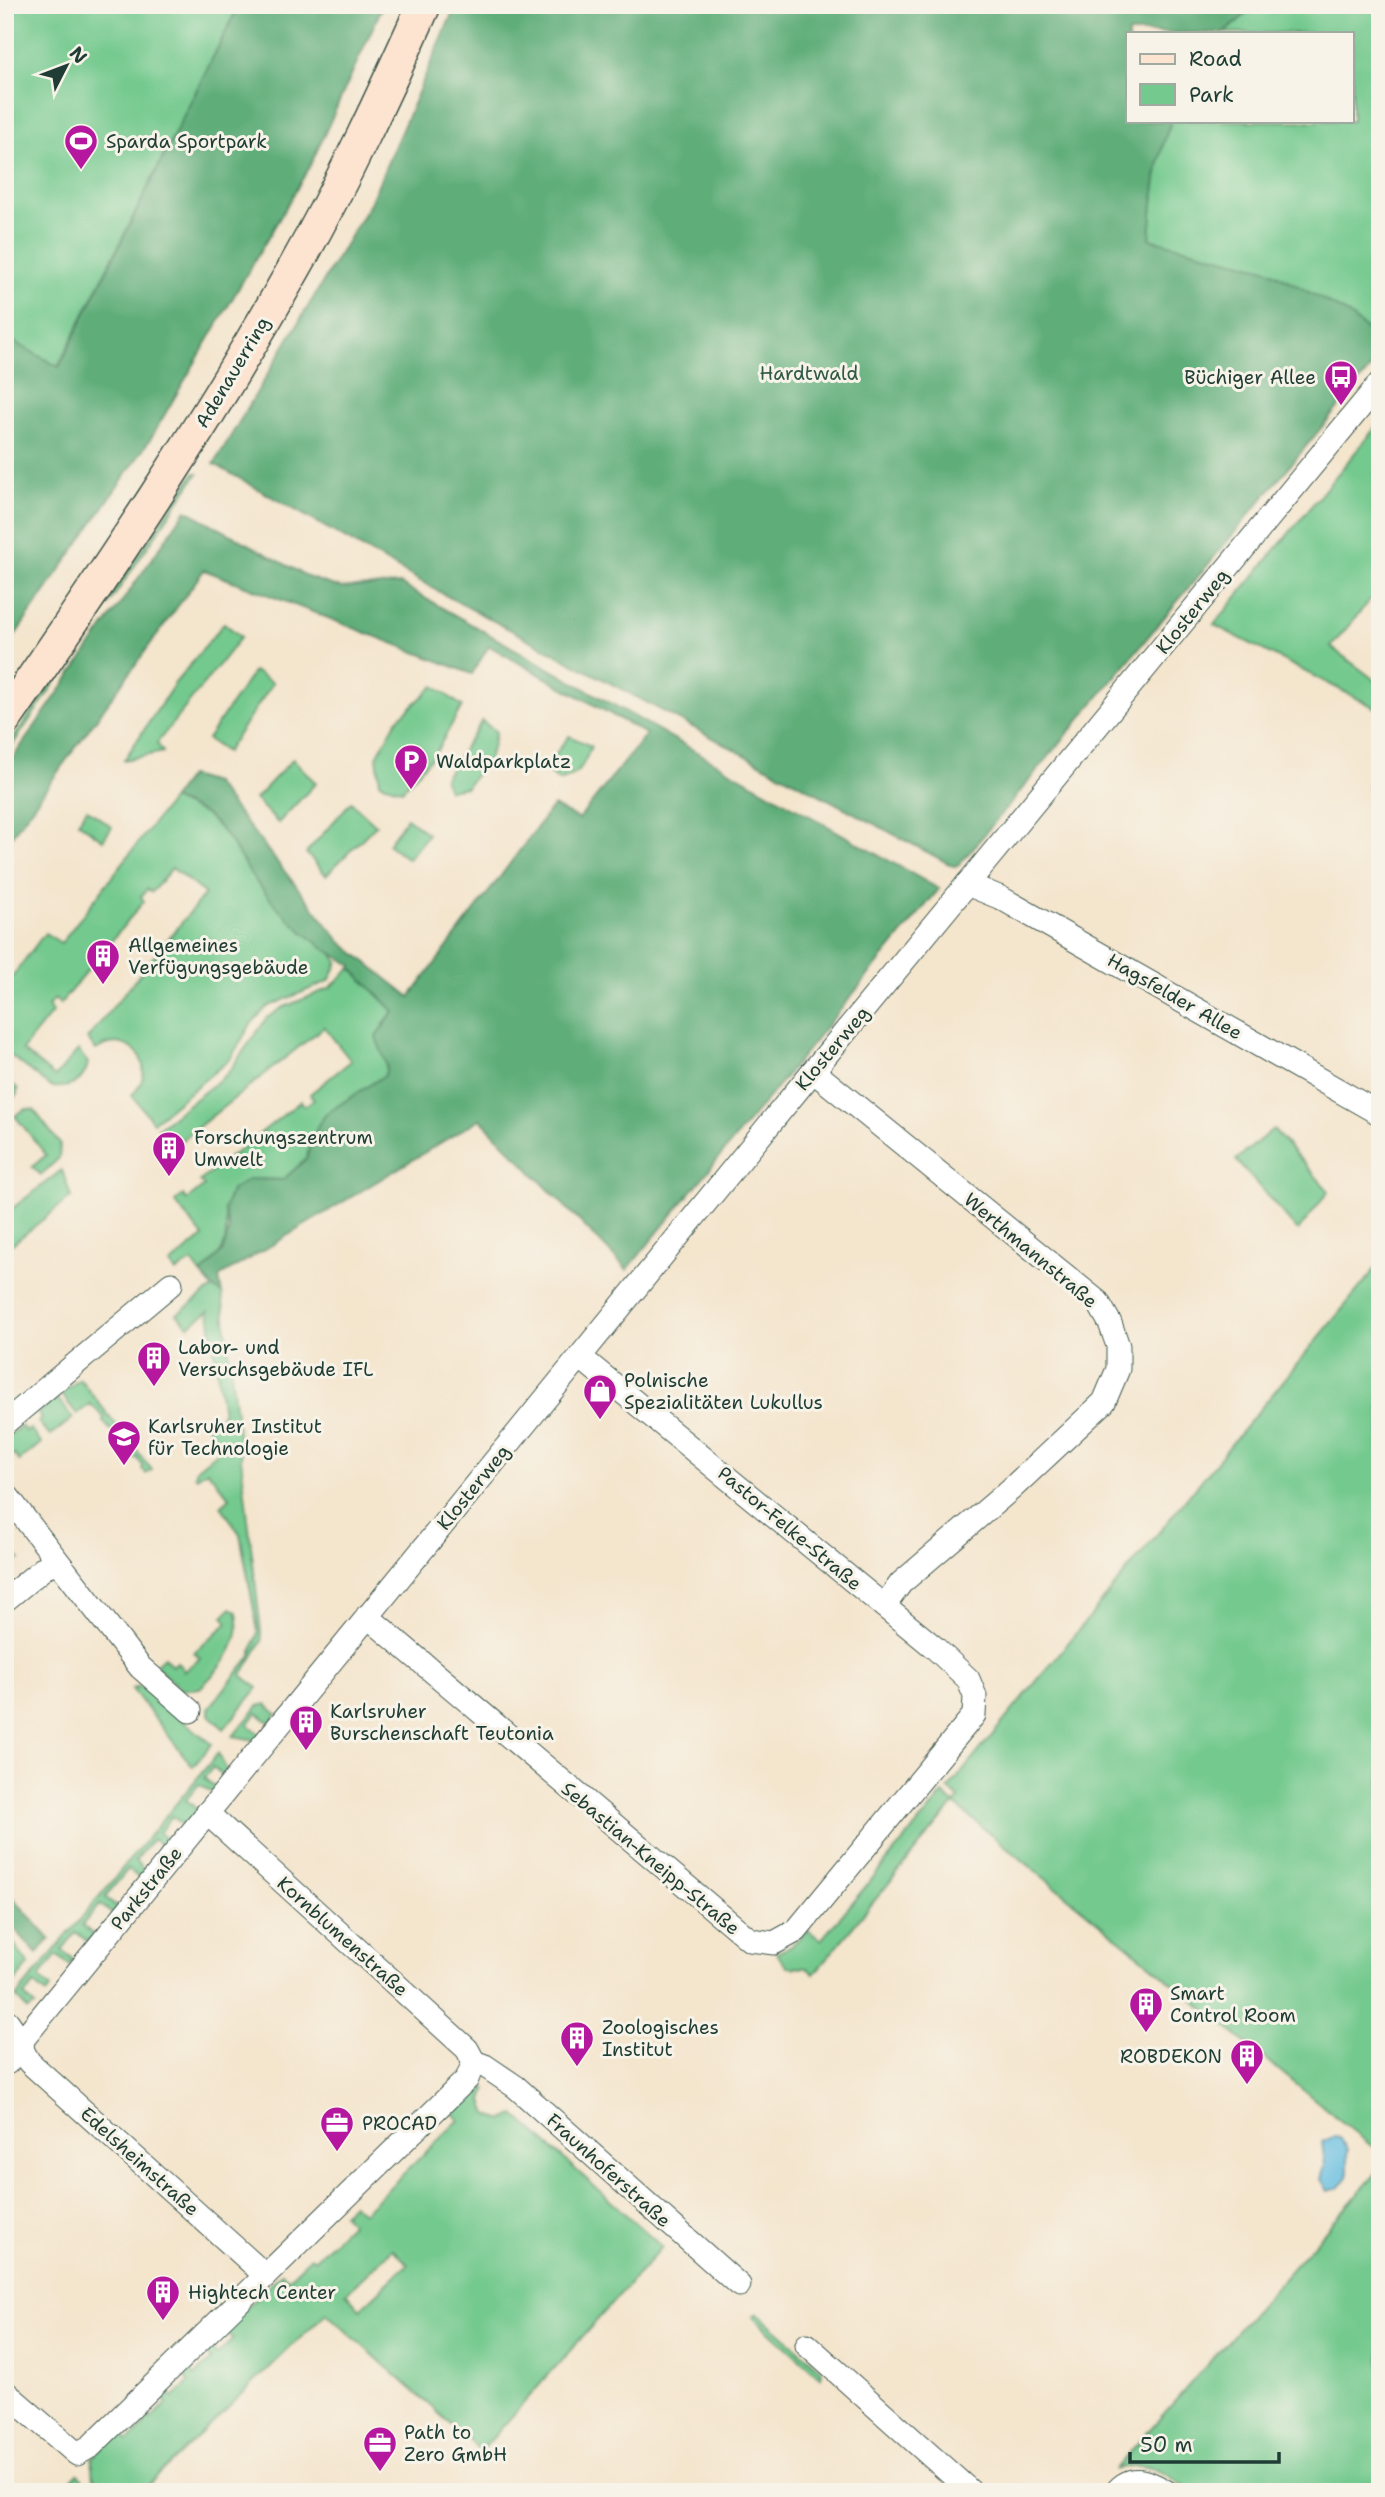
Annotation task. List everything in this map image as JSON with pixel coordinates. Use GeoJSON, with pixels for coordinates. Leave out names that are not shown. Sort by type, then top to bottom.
{"type":"FeatureCollection","features":[{"type":"Feature","properties":{"kind":"main road","name":"Adenauerring"},"geometry":{"type":"LineString","coordinates":[[5,719],[188,446],[289,278],[369,125],[424,5]]}},
{"type":"Feature","properties":{"kind":"street","name":"Klosterweg"},"geometry":{"type":"LineString","coordinates":[[286,1715],[1380,383]]}},
{"type":"Feature","properties":{"kind":"street","name":"Hagsfelder Allee"},"geometry":{"type":"LineString","coordinates":[[967,884],[1001,898],[1380,1114]]}},
{"type":"Feature","properties":{"kind":"street","name":"Werthmannstraße"},"geometry":{"type":"LineString","coordinates":[[813,1071],[1098,1302],[1110,1323],[1118,1346],[1118,1369],[1104,1402],[1011,1489],[901,1583],[884,1606]]}},
{"type":"Feature","properties":{"kind":"street"},"geometry":{"type":"LineString","coordinates":[[5,1423],[171,1284]]}},
{"type":"Feature","properties":{"kind":"street","name":"Pastor-Felke-Straße"},"geometry":{"type":"LineString","coordinates":[[580,1357],[964,1673],[975,1696],[974,1715]]}},
{"type":"Feature","properties":{"kind":"street"},"geometry":{"type":"LineString","coordinates":[[5,1493],[141,1667],[190,1711]]}},
{"type":"Feature","properties":{"kind":"street"},"geometry":{"type":"LineString","coordinates":[[5,1600],[55,1559]]}},
{"type":"Feature","properties":{"kind":"street","name":"Sebastian-Kneipp-Straße"},"geometry":{"type":"LineString","coordinates":[[367,1616],[739,1933],[761,1943],[774,1943],[796,1931],[974,1715]]}},
{"type":"Feature","properties":{"kind":"street","name":"Parkstraße"},"geometry":{"type":"LineString","coordinates":[[10,2043],[207,1813],[286,1715]]}},
{"type":"Feature","properties":{"kind":"street","name":"Kornblumenstraße"},"geometry":{"type":"LineString","coordinates":[[207,1813],[458,2041],[474,2062]]}},
{"type":"Feature","properties":{"kind":"street","name":"Edelsheimstraße"},"geometry":{"type":"LineString","coordinates":[[10,2043],[265,2275]]}},
{"type":"Feature","properties":{"kind":"street"},"geometry":{"type":"LineString","coordinates":[[5,2392],[77,2454],[91,2445],[467,2080],[474,2062]]}},
{"type":"Feature","properties":{"kind":"street","name":"Fraunhoferstraße"},"geometry":{"type":"LineString","coordinates":[[474,2062],[485,2066],[516,2087],[739,2285]]}},
{"type":"Feature","properties":{"kind":"street"},"geometry":{"type":"LineString","coordinates":[[807,2345],[971,2492]]}},
{"type":"Feature","properties":{"kind":"street"},"geometry":{"type":"LineString","coordinates":[[1125,2486],[1167,2492]]}},
{"type":"Feature","properties":{"kind":"green space","name":"Sparda Sportpark"},"geometry":{"type":"Polygon","coordinates":[[[5,5],[239,5],[58,367],[5,337],[5,5]]]}},
{"type":"Feature","properties":{"kind":"green space"},"geometry":{"type":"Polygon","coordinates":[[[239,5],[383,5],[310,166],[151,438],[5,650],[5,337],[59,367],[239,5]]]}},
{"type":"Feature","properties":{"kind":"green space","name":"Hardtwald"},"geometry":{"type":"Polygon","coordinates":[[[456,5],[1256,5],[1225,32],[1126,32],[1126,122],[1171,122],[1159,164],[1150,239],[1269,270],[1345,312],[1380,341],[1380,357],[959,865],[953,866],[447,596],[214,464],[370,203],[456,5]]]}},
{"type":"Feature","properties":{"kind":"green space"},"geometry":{"type":"Polygon","coordinates":[[[1256,5],[1380,5],[1380,341],[1345,312],[1150,239],[1159,164],[1171,122],[1354,122],[1354,32],[1225,32],[1256,5]]]}},
{"type":"Feature","properties":{"kind":"green space"},"geometry":{"type":"Polygon","coordinates":[[[1380,422],[1380,467],[1375,474],[1380,478],[1380,588],[1331,647],[1380,684],[1380,710],[1214,625],[1380,422]]]}},
{"type":"Feature","properties":{"kind":"green space"},"geometry":{"type":"Polygon","coordinates":[[[194,473],[198,473],[5,756],[5,750],[194,473]]]}},
{"type":"Feature","properties":{"kind":"green space"},"geometry":{"type":"Polygon","coordinates":[[[186,510],[310,578],[341,588],[400,584],[939,889],[627,1270],[480,1119],[219,1277],[222,1293],[213,1288],[201,1274],[223,1251],[229,1230],[224,1209],[232,1190],[250,1179],[283,1180],[306,1159],[318,1125],[327,1113],[385,1075],[387,1066],[376,1037],[394,1011],[351,968],[352,965],[300,929],[278,907],[214,822],[202,813],[172,799],[189,776],[214,783],[341,942],[410,997],[553,806],[579,819],[646,734],[489,646],[472,674],[204,570],[5,845],[5,769],[186,510]]]}},
{"type":"Feature","properties":{"kind":"green space"},"geometry":{"type":"Polygon","coordinates":[[[224,623],[241,637],[157,743],[163,752],[124,760],[175,683],[224,623]]]}},
{"type":"Feature","properties":{"kind":"green space"},"geometry":{"type":"Polygon","coordinates":[[[254,671],[273,683],[226,752],[207,739],[254,671]]]}},
{"type":"Feature","properties":{"kind":"green space"},"geometry":{"type":"Polygon","coordinates":[[[434,686],[462,706],[435,754],[402,790],[380,783],[377,756],[397,720],[434,686]]]}},
{"type":"Feature","properties":{"kind":"green space"},"geometry":{"type":"Polygon","coordinates":[[[482,721],[496,732],[490,756],[466,787],[448,790],[444,778],[482,721]]]}},
{"type":"Feature","properties":{"kind":"green space"},"geometry":{"type":"Polygon","coordinates":[[[569,736],[591,746],[580,768],[572,776],[559,781],[544,769],[569,736]]]}},
{"type":"Feature","properties":{"kind":"green space"},"geometry":{"type":"Polygon","coordinates":[[[293,759],[316,783],[278,823],[255,799],[293,759]]]}},
{"type":"Feature","properties":{"kind":"green space"},"geometry":{"type":"Polygon","coordinates":[[[1380,775],[1380,833],[1368,786],[1380,775]]]}},
{"type":"Feature","properties":{"kind":"green space"},"geometry":{"type":"Polygon","coordinates":[[[172,799],[206,815],[225,834],[257,883],[304,933],[331,952],[338,962],[329,981],[267,1007],[251,1024],[230,1059],[153,1122],[132,1095],[140,1085],[143,1075],[143,1064],[138,1053],[117,1043],[96,1050],[87,1039],[205,894],[172,868],[152,892],[147,889],[141,897],[144,901],[60,1004],[55,999],[48,1006],[52,1013],[22,1050],[55,1077],[78,1050],[88,1063],[80,1080],[70,1086],[51,1087],[5,1051],[5,986],[45,933],[61,943],[172,799]]]}},
{"type":"Feature","properties":{"kind":"green space"},"geometry":{"type":"Polygon","coordinates":[[[351,802],[376,825],[326,875],[306,853],[351,802]]]}},
{"type":"Feature","properties":{"kind":"green space"},"geometry":{"type":"Polygon","coordinates":[[[87,809],[112,827],[103,840],[78,822],[87,809]]]}},
{"type":"Feature","properties":{"kind":"green space"},"geometry":{"type":"Polygon","coordinates":[[[407,818],[428,834],[408,859],[388,844],[407,818]]]}},
{"type":"Feature","properties":{"kind":"green space"},"geometry":{"type":"Polygon","coordinates":[[[351,968],[394,1011],[381,1030],[380,1044],[385,1057],[385,1075],[327,1113],[318,1125],[306,1159],[283,1180],[261,1179],[231,1190],[225,1213],[226,1231],[222,1250],[201,1274],[192,1262],[176,1272],[170,1264],[203,1237],[175,1202],[183,1195],[187,1200],[204,1186],[200,1181],[301,1101],[305,1106],[314,1099],[310,1094],[351,1061],[324,1027],[173,1147],[158,1128],[227,1074],[267,1018],[282,1008],[330,988],[351,968]]]}},
{"type":"Feature","properties":{"kind":"green space"},"geometry":{"type":"Polygon","coordinates":[[[5,1078],[18,1089],[16,1096],[6,1105],[5,1078]]]}},
{"type":"Feature","properties":{"kind":"green space"},"geometry":{"type":"Polygon","coordinates":[[[25,1109],[34,1110],[60,1144],[59,1158],[41,1175],[32,1167],[46,1155],[15,1116],[25,1109]]]}},
{"type":"Feature","properties":{"kind":"green space"},"geometry":{"type":"Polygon","coordinates":[[[1273,1129],[1329,1191],[1298,1231],[1236,1160],[1273,1129]]]}},
{"type":"Feature","properties":{"kind":"green space"},"geometry":{"type":"Polygon","coordinates":[[[62,1170],[71,1197],[5,1250],[5,1214],[62,1170]]]}},
{"type":"Feature","properties":{"kind":"green space"},"geometry":{"type":"Polygon","coordinates":[[[1380,1263],[1380,2153],[954,1804],[959,1798],[948,1789],[1380,1263]]]}},
{"type":"Feature","properties":{"kind":"green space"},"geometry":{"type":"Polygon","coordinates":[[[213,1288],[222,1293],[262,1641],[242,1675],[258,1688],[224,1729],[209,1715],[209,1708],[250,1657],[258,1632],[240,1534],[221,1506],[230,1498],[207,1470],[197,1477],[195,1475],[197,1468],[223,1447],[207,1427],[223,1414],[209,1311],[189,1326],[177,1314],[213,1288]]]}},
{"type":"Feature","properties":{"kind":"green space"},"geometry":{"type":"Polygon","coordinates":[[[80,1379],[152,1470],[146,1474],[137,1458],[134,1459],[103,1421],[104,1417],[90,1404],[77,1414],[61,1394],[80,1379]]]}},
{"type":"Feature","properties":{"kind":"green space"},"geometry":{"type":"Polygon","coordinates":[[[57,1398],[73,1418],[50,1436],[38,1422],[42,1419],[38,1413],[57,1398]]]}},
{"type":"Feature","properties":{"kind":"green space"},"geometry":{"type":"Polygon","coordinates":[[[21,1426],[26,1432],[30,1429],[41,1443],[19,1461],[14,1454],[5,1461],[5,1439],[21,1426]]]}},
{"type":"Feature","properties":{"kind":"green space"},"geometry":{"type":"Polygon","coordinates":[[[5,1541],[20,1559],[5,1570],[5,1541]]]}},
{"type":"Feature","properties":{"kind":"green space"},"geometry":{"type":"Polygon","coordinates":[[[231,1608],[237,1612],[237,1635],[223,1664],[200,1688],[181,1690],[155,1665],[164,1657],[172,1666],[177,1662],[184,1671],[200,1658],[194,1652],[228,1623],[223,1616],[231,1608]]]}},
{"type":"Feature","properties":{"kind":"green space"},"geometry":{"type":"Polygon","coordinates":[[[140,1686],[212,1744],[193,1767],[132,1689],[140,1686]]]}},
{"type":"Feature","properties":{"kind":"green space"},"geometry":{"type":"Polygon","coordinates":[[[266,1704],[277,1714],[270,1723],[257,1713],[248,1725],[260,1735],[255,1740],[233,1736],[258,1706],[266,1704]]]}},
{"type":"Feature","properties":{"kind":"green space"},"geometry":{"type":"Polygon","coordinates":[[[218,1753],[228,1773],[225,1777],[213,1767],[204,1778],[216,1788],[212,1793],[199,1784],[186,1800],[198,1810],[184,1826],[172,1816],[159,1833],[170,1843],[166,1849],[153,1839],[135,1861],[147,1872],[140,1879],[128,1869],[105,1897],[117,1907],[112,1914],[100,1904],[82,1925],[94,1935],[88,1942],[76,1932],[62,1950],[74,1960],[69,1965],[57,1955],[39,1978],[51,1988],[46,1994],[34,1984],[24,1996],[35,2006],[28,2010],[16,1997],[218,1753]]]}},
{"type":"Feature","properties":{"kind":"green space"},"geometry":{"type":"Polygon","coordinates":[[[943,1794],[954,1804],[814,1974],[807,1968],[787,1967],[776,1953],[791,1946],[808,1930],[821,1940],[943,1794]]]}},
{"type":"Feature","properties":{"kind":"green space"},"geometry":{"type":"Polygon","coordinates":[[[5,1889],[50,1939],[37,1954],[5,1918],[5,1889]]]}},
{"type":"Feature","properties":{"kind":"green space"},"geometry":{"type":"Polygon","coordinates":[[[5,1931],[29,1965],[12,1985],[5,1984],[5,1931]]]}},
{"type":"Feature","properties":{"kind":"green space"},"geometry":{"type":"Polygon","coordinates":[[[479,2082],[487,2089],[483,2101],[488,2114],[502,2120],[515,2115],[662,2247],[481,2451],[326,2313],[141,2492],[111,2492],[105,2483],[94,2480],[92,2458],[119,2432],[128,2441],[145,2425],[136,2415],[141,2410],[150,2419],[167,2403],[158,2394],[163,2388],[173,2398],[189,2382],[180,2372],[185,2367],[195,2376],[211,2360],[202,2351],[208,2345],[217,2355],[233,2339],[224,2329],[282,2273],[288,2279],[311,2257],[314,2260],[351,2224],[343,2214],[353,2204],[363,2213],[459,2120],[450,2110],[479,2082]],[[393,2249],[346,2293],[360,2309],[408,2264],[393,2249]]]}},
{"type":"Feature","properties":{"kind":"green space"},"geometry":{"type":"Polygon","coordinates":[[[1380,2169],[1380,2492],[1189,2492],[1155,2469],[1135,2466],[1114,2470],[1380,2169]]]}},
{"type":"Feature","properties":{"kind":"green space"},"geometry":{"type":"Polygon","coordinates":[[[757,2313],[822,2370],[821,2378],[753,2317],[757,2313]]]}},
{"type":"Feature","properties":{"kind":"green space"},"geometry":{"type":"Polygon","coordinates":[[[78,2473],[85,2482],[77,2492],[60,2492],[78,2473]]]}},
{"type":"Feature","properties":{"kind":"water"},"geometry":{"type":"Polygon","coordinates":[[[1333,2137],[1340,2138],[1348,2149],[1348,2177],[1339,2188],[1328,2191],[1321,2179],[1325,2165],[1322,2142],[1333,2137]]]}},
{"type":"Feature","properties":{"kind":"place","name":"Sparda Sportpark"},"geometry":{"type":"Point","coordinates":[81,171]}},
{"type":"Feature","properties":{"kind":"place","name":"Büchiger Allee"},"geometry":{"type":"Point","coordinates":[1341,407]}},
{"type":"Feature","properties":{"kind":"place","name":"Waldparkplatz"},"geometry":{"type":"Point","coordinates":[411,791]}},
{"type":"Feature","properties":{"kind":"place","name":"Allgemeines Verfügungsgebäude"},"geometry":{"type":"Point","coordinates":[103,986]}},
{"type":"Feature","properties":{"kind":"place","name":"Forschungszentrum Umwelt"},"geometry":{"type":"Point","coordinates":[169,1178]}},
{"type":"Feature","properties":{"kind":"place","name":"Labor- und Versuchsgebäude IFL"},"geometry":{"type":"Point","coordinates":[154,1388]}},
{"type":"Feature","properties":{"kind":"place","name":"Polnische Spezialitäten Lukullus"},"geometry":{"type":"Point","coordinates":[600,1421]}},
{"type":"Feature","properties":{"kind":"place","name":"Karlsruher Institut für Technologie"},"geometry":{"type":"Point","coordinates":[124,1467]}},
{"type":"Feature","properties":{"kind":"place","name":"Karlsruher Burschenschaft Teutonia"},"geometry":{"type":"Point","coordinates":[306,1752]}},
{"type":"Feature","properties":{"kind":"place","name":"Smart Control Room"},"geometry":{"type":"Point","coordinates":[1146,2034]}},
{"type":"Feature","properties":{"kind":"place","name":"Zoologisches Institut"},"geometry":{"type":"Point","coordinates":[577,2068]}},
{"type":"Feature","properties":{"kind":"place","name":"ROBDEKON"},"geometry":{"type":"Point","coordinates":[1247,2086]}},
{"type":"Feature","properties":{"kind":"place","name":"PROCAD"},"geometry":{"type":"Point","coordinates":[337,2153]}},
{"type":"Feature","properties":{"kind":"place","name":"Hightech Center"},"geometry":{"type":"Point","coordinates":[163,2322]}},
{"type":"Feature","properties":{"kind":"place","name":"Path to Zero GmbH"},"geometry":{"type":"Point","coordinates":[380,2473]}}]}
